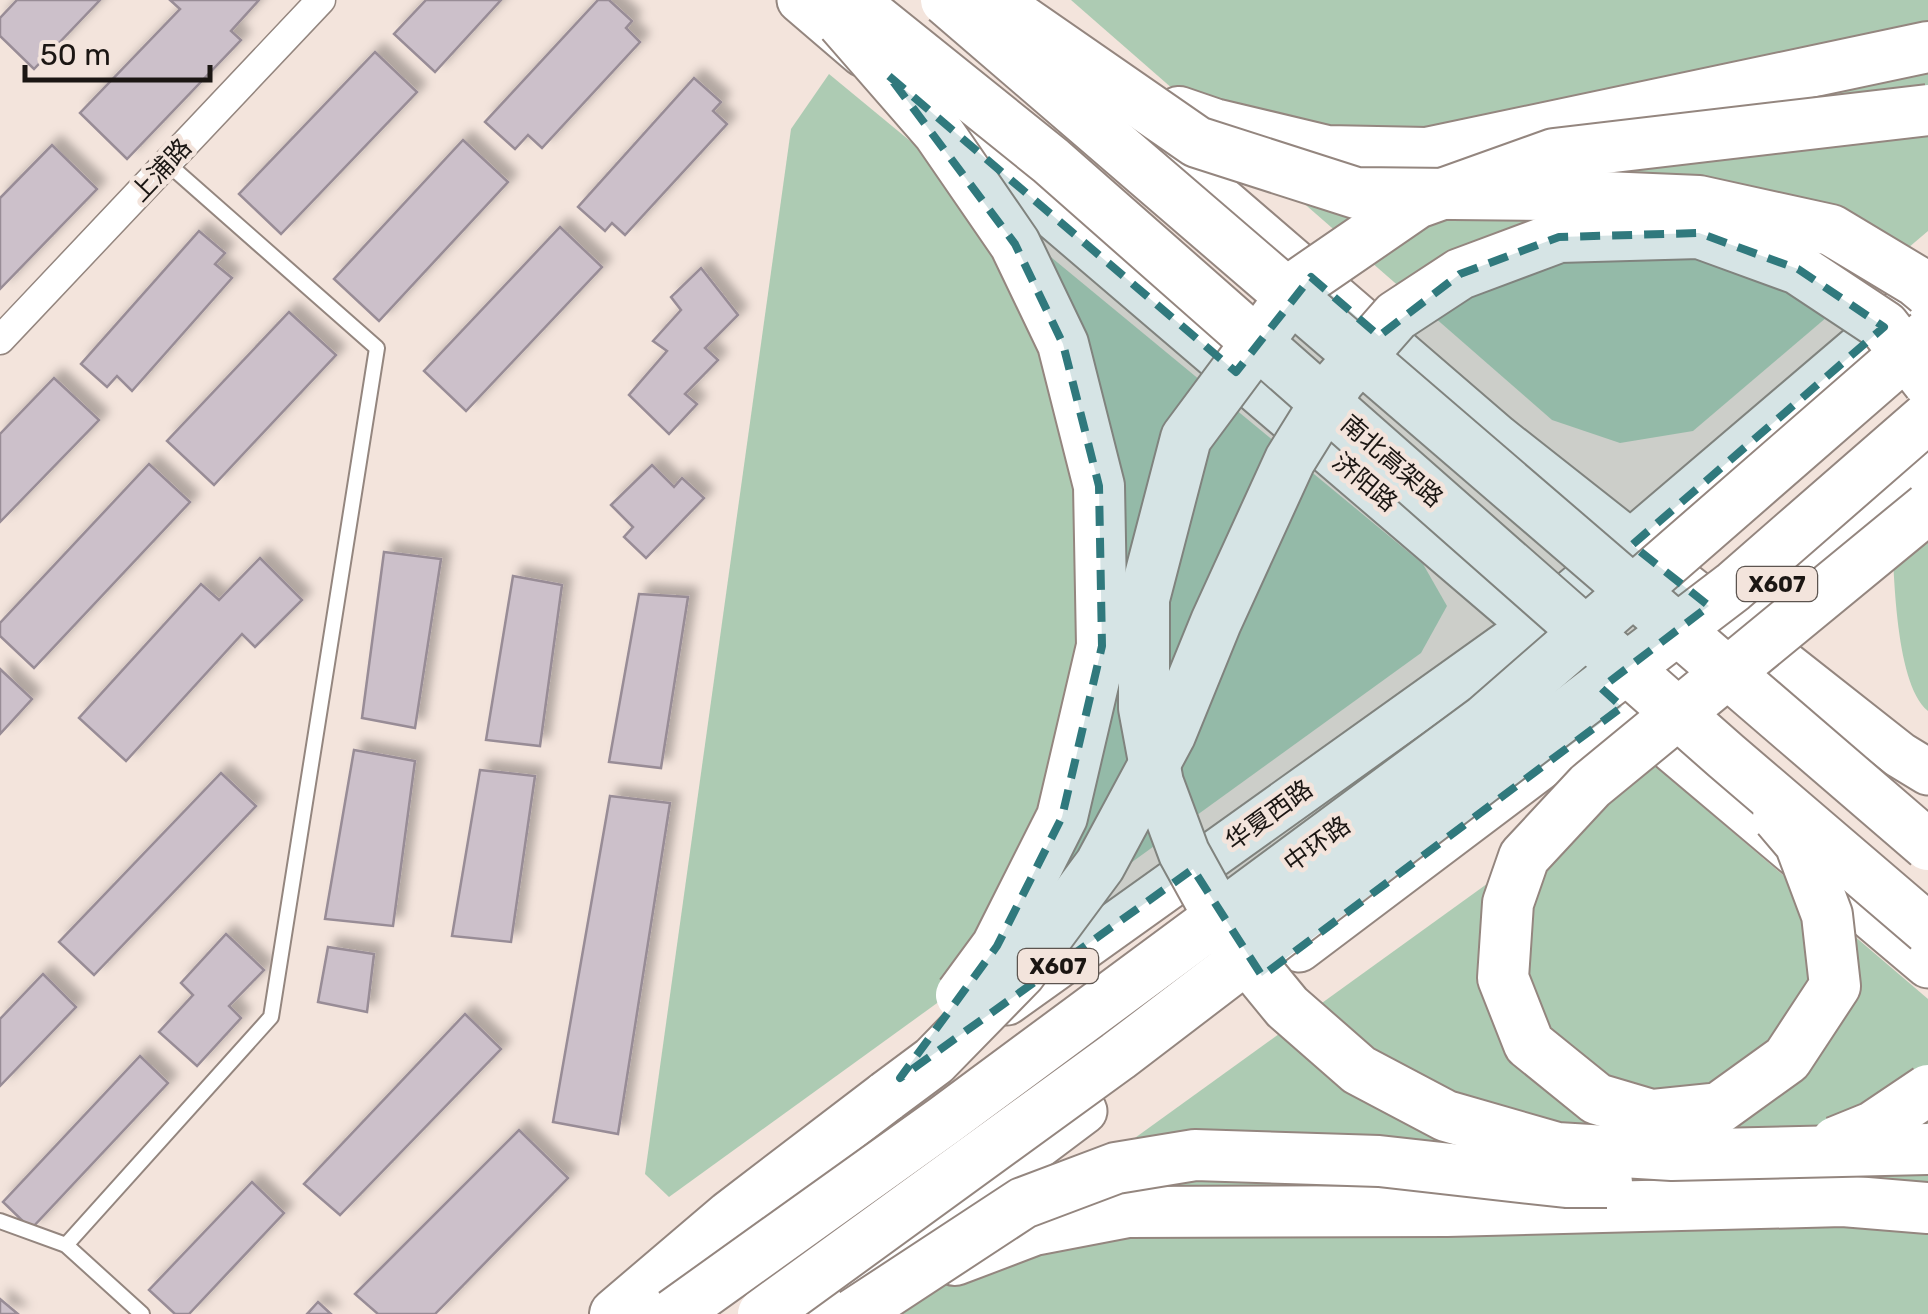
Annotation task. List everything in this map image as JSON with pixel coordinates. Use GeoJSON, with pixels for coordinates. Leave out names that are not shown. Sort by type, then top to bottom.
{"type":"FeatureCollection","features":[{"type":"Feature","properties":{"kind":"highway"},"geometry":{"type":"LineString","coordinates":[[822,0],[938,132],[1016,244],[1063,344],[1099,486],[1102,646],[1062,817],[998,946],[887,1096]]}},
{"type":"Feature","properties":{"kind":"highway","name":"南北高架路"},"geometry":{"type":"LineString","coordinates":[[851,0],[1051,161],[1928,929]]}},
{"type":"Feature","properties":{"kind":"highway"},"geometry":{"type":"LineString","coordinates":[[946,0],[1928,845]]}},
{"type":"Feature","properties":{"kind":"highway"},"geometry":{"type":"LineString","coordinates":[[991,0],[1197,142],[1356,194],[1557,195],[1699,201],[1831,230],[1928,290]]}},
{"type":"Feature","properties":{"kind":"highway"},"geometry":{"type":"LineString","coordinates":[[1131,96],[1214,124],[1327,150],[1426,153],[1928,46]]}},
{"type":"Feature","properties":{"kind":"highway"},"geometry":{"type":"LineString","coordinates":[[1928,110],[1554,154],[1417,203],[1302,282],[1186,438],[1144,599],[1144,708],[1158,783],[1184,853],[1232,940],[1287,1007],[1360,1070],[1446,1116],[1557,1148],[1672,1155],[1928,1148]]}},
{"type":"Feature","properties":{"kind":"highway"},"geometry":{"type":"LineString","coordinates":[[615,1314],[730,1216],[934,1061],[1020,973],[1100,865],[1170,736],[1216,622],[1290,460],[1339,380],[1396,316],[1460,274],[1559,237],[1699,233],[1798,269],[1884,326],[1928,382]]}},
{"type":"Feature","properties":{"kind":"highway","name":"中环路"},"geometry":{"type":"LineString","coordinates":[[674,1314],[946,1120],[1485,720],[1928,334]]}},
{"type":"Feature","properties":{"kind":"highway","name":"中环路"},"geometry":{"type":"LineString","coordinates":[[762,1314],[1118,1056],[1733,588],[1928,417]]}},
{"type":"Feature","properties":{"kind":"highway"},"geometry":{"type":"LineString","coordinates":[[1726,756],[1800,843],[1827,916],[1834,986],[1787,1059],[1719,1108],[1651,1115],[1597,1099],[1528,1044],[1503,978],[1508,903],[1524,857],[1590,786],[1928,508]]}},
{"type":"Feature","properties":{"kind":"highway"},"geometry":{"type":"LineString","coordinates":[[854,1314],[1022,1203],[1116,1168],[1195,1155],[1379,1161],[1566,1182],[1707,1181],[1772,1167],[1873,1127],[1928,1090]]}},
{"type":"Feature","properties":{"kind":"highway"},"geometry":{"type":"LineString","coordinates":[[908,1277],[1034,1230],[1128,1212],[1447,1211],[1844,1201],[1928,1208]]}},
{"type":"Feature","properties":{"kind":"main road","name":"济阳路"},"geometry":{"type":"LineString","coordinates":[[800,0],[1928,965]]}},
{"type":"Feature","properties":{"kind":"main road"},"geometry":{"type":"LineString","coordinates":[[991,0],[1498,438],[1928,772]]}},
{"type":"Feature","properties":{"kind":"main road","name":"华夏西路"},"geometry":{"type":"LineString","coordinates":[[588,1314],[856,1110],[1534,626],[1928,290]]}},
{"type":"Feature","properties":{"kind":"main road","name":"X607"},"geometry":{"type":"LineString","coordinates":[[814,1314],[1732,623],[1928,454]]}},
{"type":"Feature","properties":{"kind":"street","name":"上浦路"},"geometry":{"type":"LineString","coordinates":[[0,340],[321,0]]}},
{"type":"Feature","properties":{"kind":"lane"},"geometry":{"type":"LineString","coordinates":[[66,1245],[271,1017],[376,348],[167,162]]}},
{"type":"Feature","properties":{"kind":"lane"},"geometry":{"type":"LineString","coordinates":[[0,1221],[66,1245],[142,1314]]}},
{"type":"Feature","properties":{"kind":"highlighted area"},"geometry":{"type":"Polygon","coordinates":[[[889,76],[1236,372],[1311,277],[1379,336],[1460,274],[1559,237],[1699,233],[1798,269],[1884,327],[1632,545],[1709,606],[1601,688],[1622,707],[1262,976],[1193,869],[900,1078],[997,946],[1062,817],[1102,646],[1099,486],[1063,344],[1015,244],[889,76]]]}},
{"type":"Feature","properties":{"kind":"green space"},"geometry":{"type":"Polygon","coordinates":[[[1071,0],[1928,0],[1928,231],[1693,431],[1620,443],[1552,420],[1071,0]]]}},
{"type":"Feature","properties":{"kind":"green space"},"geometry":{"type":"Polygon","coordinates":[[[829,74],[1423,564],[1447,606],[1421,653],[669,1197],[645,1174],[791,129],[829,74]]]}},
{"type":"Feature","properties":{"kind":"green space"},"geometry":{"type":"Polygon","coordinates":[[[1928,480],[1928,711],[1916,696],[1902,648],[1891,514],[1928,480]]]}},
{"type":"Feature","properties":{"kind":"green space"},"geometry":{"type":"Polygon","coordinates":[[[1653,764],[1928,999],[1928,1314],[891,1314],[1653,764]]]}},
{"type":"Feature","properties":{"kind":"building"},"geometry":{"type":"Polygon","coordinates":[[[17,0],[100,0],[34,69],[0,36],[0,18],[17,0]]]}},
{"type":"Feature","properties":{"kind":"building"},"geometry":{"type":"Polygon","coordinates":[[[170,0],[259,0],[231,31],[241,40],[127,159],[80,113],[180,9],[170,0]]]}},
{"type":"Feature","properties":{"kind":"building"},"geometry":{"type":"Polygon","coordinates":[[[426,0],[501,0],[435,72],[394,34],[426,0]]]}},
{"type":"Feature","properties":{"kind":"building"},"geometry":{"type":"Polygon","coordinates":[[[598,0],[609,0],[632,21],[626,28],[640,42],[542,148],[528,135],[515,149],[485,122],[598,0]]]}},
{"type":"Feature","properties":{"kind":"building"},"geometry":{"type":"Polygon","coordinates":[[[375,52],[417,92],[281,234],[239,194],[375,52]]]}},
{"type":"Feature","properties":{"kind":"building"},"geometry":{"type":"Polygon","coordinates":[[[694,78],[721,102],[713,111],[727,124],[625,235],[612,223],[605,231],[578,207],[694,78]]]}},
{"type":"Feature","properties":{"kind":"building"},"geometry":{"type":"Polygon","coordinates":[[[463,140],[508,182],[379,321],[334,279],[463,140]]]}},
{"type":"Feature","properties":{"kind":"building"},"geometry":{"type":"Polygon","coordinates":[[[52,145],[97,189],[0,289],[0,198],[52,145]]]}},
{"type":"Feature","properties":{"kind":"building"},"geometry":{"type":"Polygon","coordinates":[[[560,227],[602,267],[466,411],[424,371],[560,227]]]}},
{"type":"Feature","properties":{"kind":"building"},"geometry":{"type":"Polygon","coordinates":[[[199,231],[225,253],[215,264],[232,278],[132,391],[117,376],[107,387],[81,364],[199,231]]]}},
{"type":"Feature","properties":{"kind":"building"},"geometry":{"type":"Polygon","coordinates":[[[701,268],[738,315],[705,348],[718,360],[685,394],[697,404],[669,434],[629,395],[667,351],[653,341],[681,310],[671,297],[701,268]]]}},
{"type":"Feature","properties":{"kind":"building"},"geometry":{"type":"Polygon","coordinates":[[[289,312],[336,355],[214,485],[167,441],[289,312]]]}},
{"type":"Feature","properties":{"kind":"building"},"geometry":{"type":"Polygon","coordinates":[[[54,378],[99,420],[0,522],[0,434],[54,378]]]}},
{"type":"Feature","properties":{"kind":"building"},"geometry":{"type":"Polygon","coordinates":[[[149,464],[190,502],[34,668],[0,636],[0,623],[149,464]]]}},
{"type":"Feature","properties":{"kind":"building"},"geometry":{"type":"Polygon","coordinates":[[[652,465],[674,487],[682,478],[704,498],[646,558],[624,537],[633,527],[611,505],[652,465]]]}},
{"type":"Feature","properties":{"kind":"building"},"geometry":{"type":"Polygon","coordinates":[[[384,552],[441,559],[415,728],[362,718],[384,552]]]}},
{"type":"Feature","properties":{"kind":"building"},"geometry":{"type":"Polygon","coordinates":[[[260,558],[302,600],[255,647],[242,634],[126,761],[79,718],[201,584],[219,600],[260,558]]]}},
{"type":"Feature","properties":{"kind":"building"},"geometry":{"type":"Polygon","coordinates":[[[513,576],[562,585],[540,746],[486,740],[513,576]]]}},
{"type":"Feature","properties":{"kind":"building"},"geometry":{"type":"Polygon","coordinates":[[[639,594],[688,597],[661,768],[609,762],[639,594]]]}},
{"type":"Feature","properties":{"kind":"building"},"geometry":{"type":"Polygon","coordinates":[[[0,669],[32,699],[0,734],[0,669]]]}},
{"type":"Feature","properties":{"kind":"building"},"geometry":{"type":"Polygon","coordinates":[[[354,750],[415,761],[393,926],[325,919],[354,750]]]}},
{"type":"Feature","properties":{"kind":"building"},"geometry":{"type":"Polygon","coordinates":[[[480,770],[535,776],[511,942],[452,936],[480,770]]]}},
{"type":"Feature","properties":{"kind":"building"},"geometry":{"type":"Polygon","coordinates":[[[221,773],[256,806],[94,975],[59,942],[221,773]]]}},
{"type":"Feature","properties":{"kind":"building"},"geometry":{"type":"Polygon","coordinates":[[[610,796],[670,803],[618,1134],[553,1122],[610,796]]]}},
{"type":"Feature","properties":{"kind":"building"},"geometry":{"type":"Polygon","coordinates":[[[226,934],[264,970],[229,1006],[241,1018],[197,1066],[159,1032],[193,995],[181,983],[226,934]]]}},
{"type":"Feature","properties":{"kind":"building"},"geometry":{"type":"Polygon","coordinates":[[[328,947],[374,954],[367,1012],[318,1002],[328,947]]]}},
{"type":"Feature","properties":{"kind":"building"},"geometry":{"type":"Polygon","coordinates":[[[43,974],[76,1007],[0,1086],[0,1019],[43,974]]]}},
{"type":"Feature","properties":{"kind":"building"},"geometry":{"type":"Polygon","coordinates":[[[465,1014],[501,1049],[340,1215],[304,1184],[465,1014]]]}},
{"type":"Feature","properties":{"kind":"building"},"geometry":{"type":"Polygon","coordinates":[[[140,1056],[168,1083],[31,1229],[3,1202],[140,1056]]]}},
{"type":"Feature","properties":{"kind":"building"},"geometry":{"type":"Polygon","coordinates":[[[519,1130],[568,1178],[435,1314],[378,1314],[355,1294],[519,1130]]]}},
{"type":"Feature","properties":{"kind":"building"},"geometry":{"type":"Polygon","coordinates":[[[252,1182],[284,1213],[189,1314],[175,1314],[149,1290],[252,1182]]]}},
{"type":"Feature","properties":{"kind":"building"},"geometry":{"type":"Polygon","coordinates":[[[0,1299],[18,1314],[0,1314],[0,1299]]]}},
{"type":"Feature","properties":{"kind":"building"},"geometry":{"type":"Polygon","coordinates":[[[318,1302],[331,1314],[307,1314],[318,1302]]]}}]}
